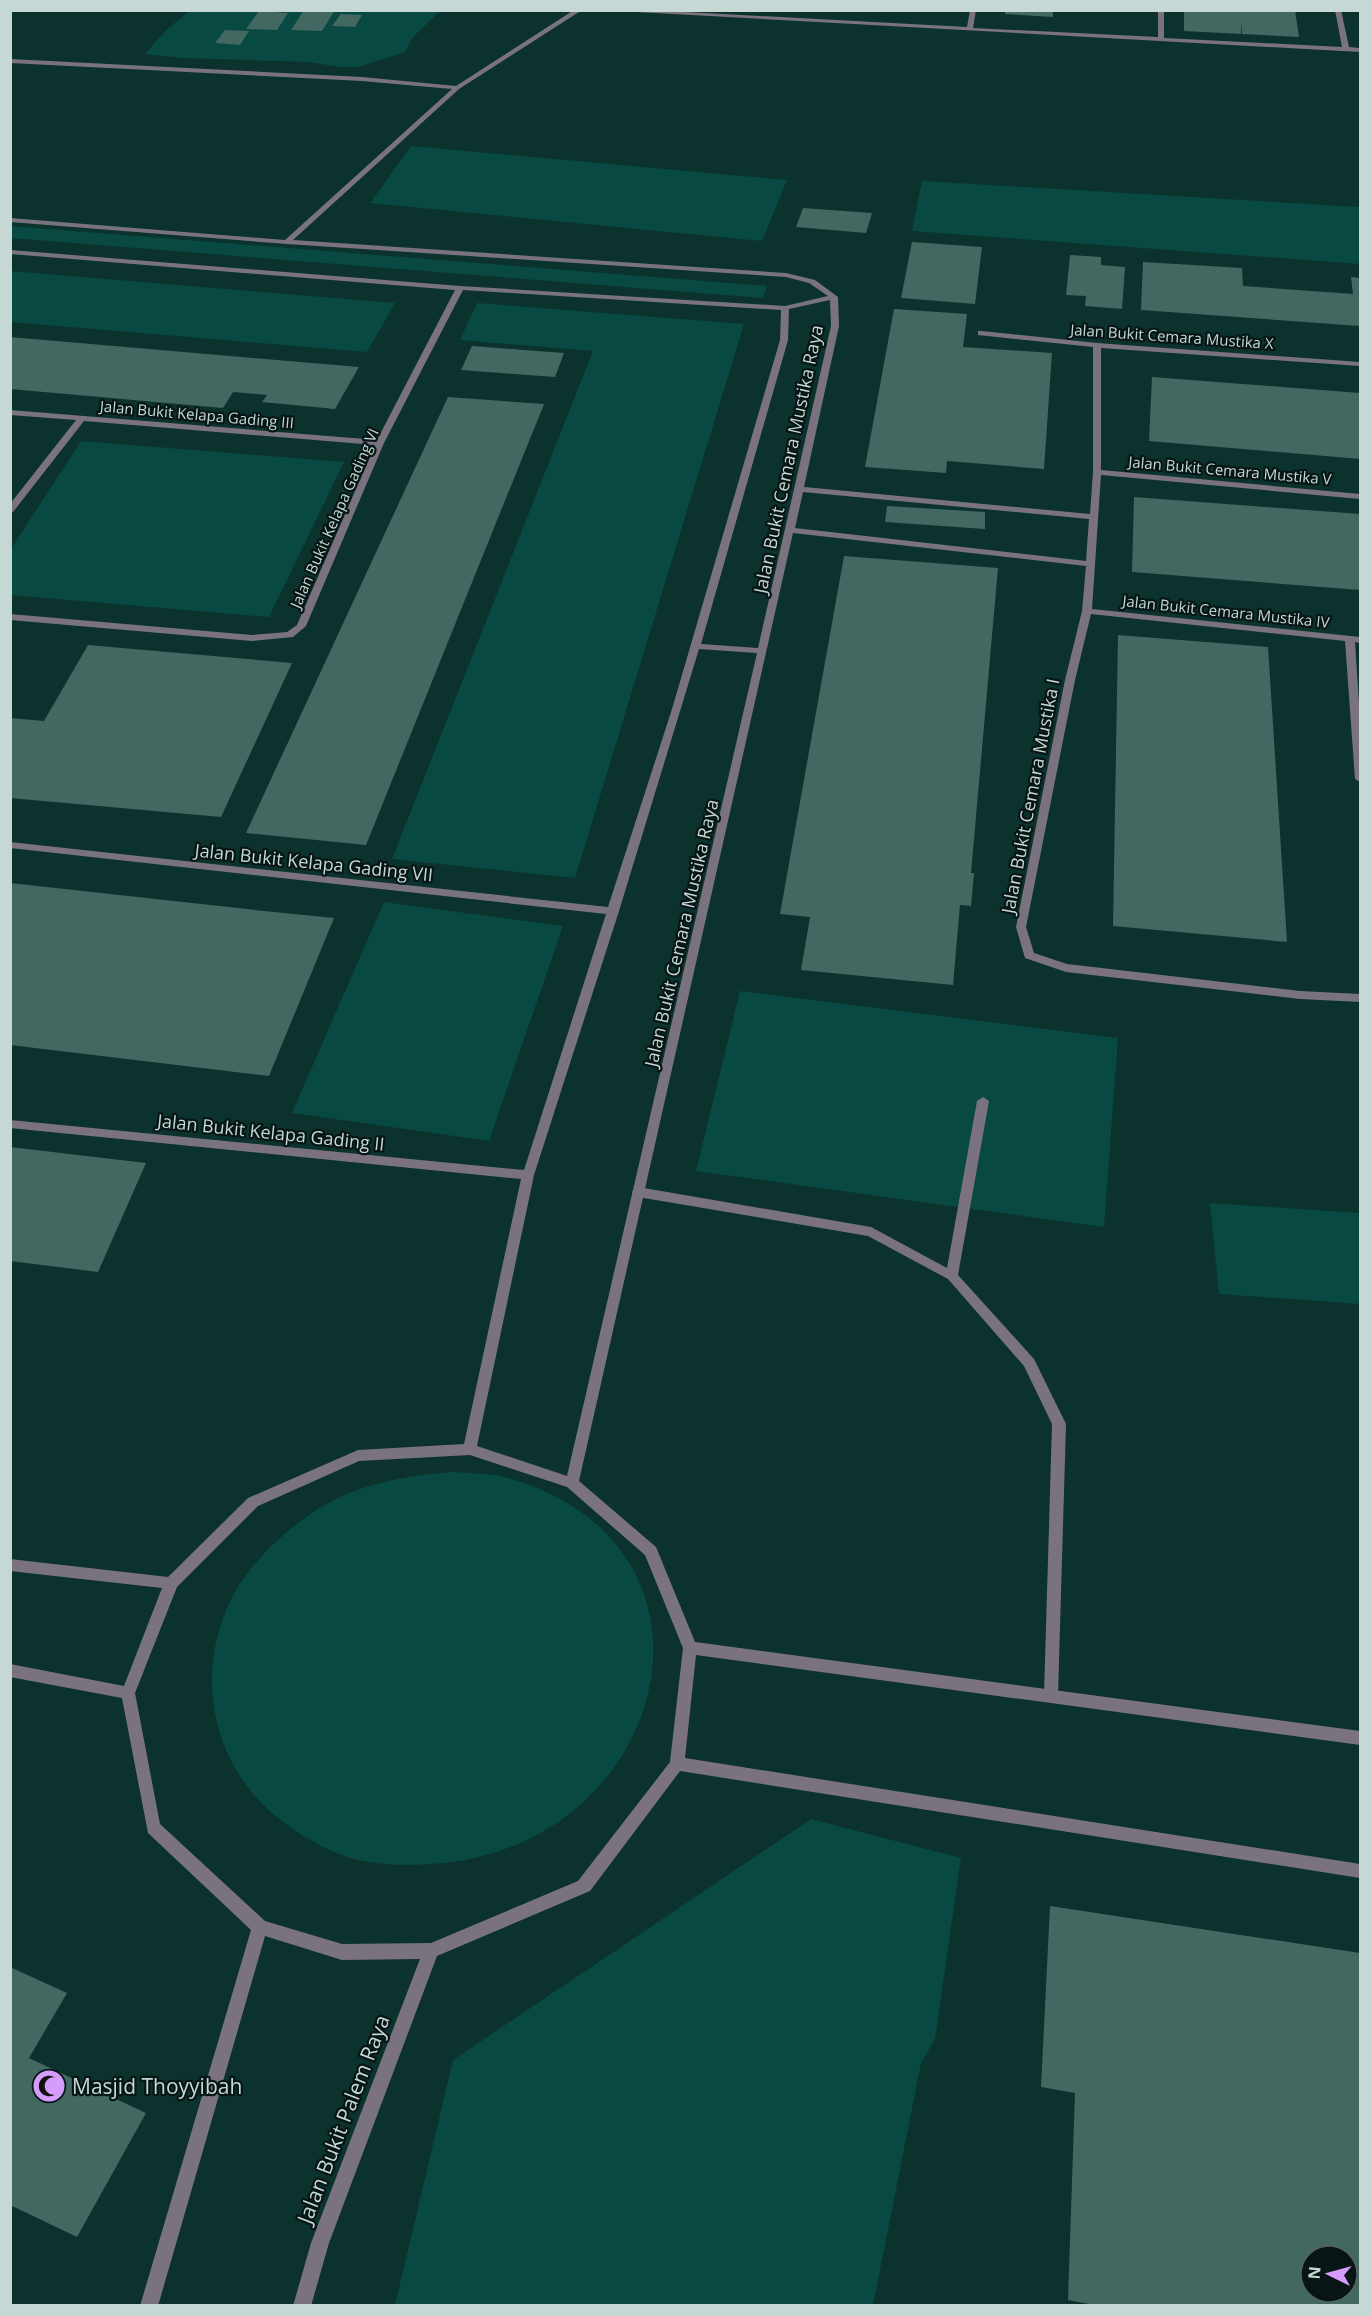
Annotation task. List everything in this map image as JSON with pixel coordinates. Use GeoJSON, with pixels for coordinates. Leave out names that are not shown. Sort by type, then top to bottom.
{"type":"FeatureCollection","features":[{"type":"Feature","properties":{"kind":"street"},"geometry":{"type":"LineString","coordinates":[[287,242],[457,88],[579,10]]}},
{"type":"Feature","properties":{"kind":"street"},"geometry":{"type":"LineString","coordinates":[[604,10],[1360,51]]}},
{"type":"Feature","properties":{"kind":"street"},"geometry":{"type":"LineString","coordinates":[[792,20],[795,10]]}},
{"type":"Feature","properties":{"kind":"street"},"geometry":{"type":"LineString","coordinates":[[970,30],[973,10]]}},
{"type":"Feature","properties":{"kind":"street"},"geometry":{"type":"LineString","coordinates":[[1161,10],[1161,40]]}},
{"type":"Feature","properties":{"kind":"street"},"geometry":{"type":"LineString","coordinates":[[1338,10],[1346,50]]}},
{"type":"Feature","properties":{"kind":"street"},"geometry":{"type":"LineString","coordinates":[[10,61],[362,79],[457,88]]}},
{"type":"Feature","properties":{"kind":"street"},"geometry":{"type":"LineString","coordinates":[[10,220],[287,242],[786,274],[804,277],[822,285],[834,297]]}},
{"type":"Feature","properties":{"kind":"street"},"geometry":{"type":"LineString","coordinates":[[10,252],[460,288],[785,308]]}},
{"type":"Feature","properties":{"kind":"street","name":"Jalan Bukit Kelapa Gading VI"},"geometry":{"type":"LineString","coordinates":[[10,617],[252,638],[290,635],[301,626],[380,443],[460,288]]}},
{"type":"Feature","properties":{"kind":"street","name":"Jalan Bukit Cemara Mustika Raya"},"geometry":{"type":"LineString","coordinates":[[470,1449],[528,1175],[614,911],[695,646],[784,340],[785,308],[834,297],[835,326],[790,530],[572,1483]]}},
{"type":"Feature","properties":{"kind":"street","name":"Jalan Bukit Cemara Mustika X"},"geometry":{"type":"LineString","coordinates":[[981,333],[1097,345],[1360,364]]}},
{"type":"Feature","properties":{"kind":"street","name":"Jalan Bukit Cemara Mustika I"},"geometry":{"type":"LineString","coordinates":[[1097,345],[1097,472],[1088,611],[1070,680],[1021,927],[1029,955],[1066,968],[1300,995],[1360,998]]}},
{"type":"Feature","properties":{"kind":"street","name":"Jalan Bukit Kelapa Gading III"},"geometry":{"type":"LineString","coordinates":[[10,412],[380,443]]}},
{"type":"Feature","properties":{"kind":"street"},"geometry":{"type":"LineString","coordinates":[[10,510],[82,418]]}},
{"type":"Feature","properties":{"kind":"street","name":"Jalan Bukit Cemara Mustika V"},"geometry":{"type":"LineString","coordinates":[[1097,472],[1360,496]]}},
{"type":"Feature","properties":{"kind":"street"},"geometry":{"type":"LineString","coordinates":[[799,489],[1095,517]]}},
{"type":"Feature","properties":{"kind":"street"},"geometry":{"type":"LineString","coordinates":[[790,530],[1091,564]]}},
{"type":"Feature","properties":{"kind":"street","name":"Jalan Bukit Cemara Mustika IV"},"geometry":{"type":"LineString","coordinates":[[1088,611],[1355,640]]}},
{"type":"Feature","properties":{"kind":"street"},"geometry":{"type":"LineString","coordinates":[[1355,640],[1360,779]]}},
{"type":"Feature","properties":{"kind":"street"},"geometry":{"type":"LineString","coordinates":[[695,646],[762,651]]}},
{"type":"Feature","properties":{"kind":"street","name":"Jalan Bukit Kelapa Gading VII"},"geometry":{"type":"LineString","coordinates":[[10,845],[614,911]]}},
{"type":"Feature","properties":{"kind":"street"},"geometry":{"type":"LineString","coordinates":[[952,1276],[983,1101]]}},
{"type":"Feature","properties":{"kind":"street","name":"Jalan Bukit Kelapa Gading II"},"geometry":{"type":"LineString","coordinates":[[10,1124],[528,1175]]}},
{"type":"Feature","properties":{"kind":"street"},"geometry":{"type":"LineString","coordinates":[[638,1192],[871,1232],[952,1276],[1029,1363],[1059,1424],[1051,1695]]}},
{"type":"Feature","properties":{"kind":"street"},"geometry":{"type":"LineString","coordinates":[[470,1449],[572,1483],[651,1551],[690,1648],[677,1764],[584,1886],[431,1951],[342,1952],[260,1927],[153,1828],[128,1693],[171,1583],[253,1502],[358,1456],[470,1449]]}},
{"type":"Feature","properties":{"kind":"street"},"geometry":{"type":"LineString","coordinates":[[10,1565],[171,1583]]}},
{"type":"Feature","properties":{"kind":"street"},"geometry":{"type":"LineString","coordinates":[[690,1648],[1360,1738]]}},
{"type":"Feature","properties":{"kind":"street"},"geometry":{"type":"LineString","coordinates":[[10,1670],[128,1693]]}},
{"type":"Feature","properties":{"kind":"street"},"geometry":{"type":"LineString","coordinates":[[677,1764],[1360,1871]]}},
{"type":"Feature","properties":{"kind":"street"},"geometry":{"type":"LineString","coordinates":[[149,2306],[260,1927]]}},
{"type":"Feature","properties":{"kind":"street","name":"Jalan Bukit Palem Raya"},"geometry":{"type":"LineString","coordinates":[[302,2306],[320,2243],[431,1951]]}},
{"type":"Feature","properties":{"kind":"shaded area"},"geometry":{"type":"Polygon","coordinates":[[[190,11],[440,11],[412,38],[405,52],[358,67],[340,67],[309,62],[182,58],[145,54],[167,29],[190,11]]]}},
{"type":"Feature","properties":{"kind":"shaded area"},"geometry":{"type":"Polygon","coordinates":[[[411,146],[787,180],[762,241],[370,203],[411,146]]]}},
{"type":"Feature","properties":{"kind":"shaded area"},"geometry":{"type":"Polygon","coordinates":[[[922,181],[1360,207],[1360,264],[912,231],[922,181]]]}},
{"type":"Feature","properties":{"kind":"shaded area"},"geometry":{"type":"Polygon","coordinates":[[[10,226],[767,286],[763,298],[11,238],[10,226]]]}},
{"type":"Feature","properties":{"kind":"shaded area"},"geometry":{"type":"Polygon","coordinates":[[[10,271],[395,303],[367,352],[11,322],[10,271]]]}},
{"type":"Feature","properties":{"kind":"shaded area"},"geometry":{"type":"Polygon","coordinates":[[[477,303],[744,324],[575,878],[392,859],[593,351],[460,340],[477,303]]]}},
{"type":"Feature","properties":{"kind":"shaded area"},"geometry":{"type":"Polygon","coordinates":[[[81,441],[344,462],[269,617],[11,595],[11,549],[81,441]]]}},
{"type":"Feature","properties":{"kind":"shaded area"},"geometry":{"type":"Polygon","coordinates":[[[384,902],[563,926],[489,1141],[292,1113],[384,902]]]}},
{"type":"Feature","properties":{"kind":"shaded area"},"geometry":{"type":"Polygon","coordinates":[[[740,991],[1118,1038],[1104,1227],[696,1171],[740,991]]]}},
{"type":"Feature","properties":{"kind":"shaded area"},"geometry":{"type":"Polygon","coordinates":[[[1210,1203],[1360,1213],[1360,1304],[1219,1294],[1210,1203]]]}},
{"type":"Feature","properties":{"kind":"shaded area"},"geometry":{"type":"Polygon","coordinates":[[[452,1472],[505,1477],[581,1512],[629,1562],[651,1623],[650,1687],[626,1749],[582,1803],[521,1843],[443,1863],[400,1865],[358,1860],[321,1846],[287,1825],[261,1802],[240,1776],[225,1747],[215,1715],[212,1682],[215,1649],[224,1617],[239,1585],[262,1556],[299,1522],[325,1505],[360,1489],[396,1479],[452,1472]]]}},
{"type":"Feature","properties":{"kind":"shaded area"},"geometry":{"type":"Polygon","coordinates":[[[811,1819],[961,1858],[935,2039],[921,2063],[873,2305],[395,2305],[453,2060],[811,1819]]]}},
{"type":"Feature","properties":{"kind":"building"},"geometry":{"type":"Polygon","coordinates":[[[304,10],[335,10],[322,31],[291,30],[304,10]]]}},
{"type":"Feature","properties":{"kind":"building"},"geometry":{"type":"Polygon","coordinates":[[[1005,10],[1053,10],[1053,17],[1005,14],[1005,10]]]}},
{"type":"Feature","properties":{"kind":"building"},"geometry":{"type":"Polygon","coordinates":[[[1184,10],[1295,10],[1299,37],[1242,34],[1241,22],[1241,34],[1184,31],[1184,10]]]}},
{"type":"Feature","properties":{"kind":"building"},"geometry":{"type":"Polygon","coordinates":[[[259,11],[288,13],[277,30],[246,29],[259,11]]]}},
{"type":"Feature","properties":{"kind":"building"},"geometry":{"type":"Polygon","coordinates":[[[341,14],[362,15],[355,27],[332,26],[341,14]]]}},
{"type":"Feature","properties":{"kind":"building"},"geometry":{"type":"Polygon","coordinates":[[[225,30],[249,31],[240,45],[215,43],[225,30]]]}},
{"type":"Feature","properties":{"kind":"building"},"geometry":{"type":"Polygon","coordinates":[[[803,208],[872,213],[866,233],[796,227],[803,208]]]}},
{"type":"Feature","properties":{"kind":"building"},"geometry":{"type":"Polygon","coordinates":[[[912,242],[982,247],[975,304],[901,298],[912,242]]]}},
{"type":"Feature","properties":{"kind":"building"},"geometry":{"type":"Polygon","coordinates":[[[1070,255],[1101,257],[1101,265],[1125,267],[1122,309],[1085,306],[1086,296],[1066,295],[1070,255]]]}},
{"type":"Feature","properties":{"kind":"building"},"geometry":{"type":"Polygon","coordinates":[[[1143,262],[1242,268],[1243,286],[1353,294],[1351,277],[1360,278],[1360,326],[1141,310],[1143,262]]]}},
{"type":"Feature","properties":{"kind":"building"},"geometry":{"type":"Polygon","coordinates":[[[894,309],[967,314],[963,347],[1052,353],[1044,469],[947,461],[946,473],[865,467],[894,309]]]}},
{"type":"Feature","properties":{"kind":"building"},"geometry":{"type":"Polygon","coordinates":[[[10,337],[359,367],[335,409],[262,402],[267,395],[233,392],[223,408],[10,389],[10,337]]]}},
{"type":"Feature","properties":{"kind":"building"},"geometry":{"type":"Polygon","coordinates":[[[472,346],[564,353],[555,377],[461,370],[472,346]]]}},
{"type":"Feature","properties":{"kind":"building"},"geometry":{"type":"Polygon","coordinates":[[[1152,377],[1360,393],[1360,459],[1149,441],[1152,377]]]}},
{"type":"Feature","properties":{"kind":"building"},"geometry":{"type":"Polygon","coordinates":[[[448,397],[544,404],[366,845],[246,833],[448,397]]]}},
{"type":"Feature","properties":{"kind":"building"},"geometry":{"type":"Polygon","coordinates":[[[1134,497],[1360,514],[1360,590],[1132,572],[1134,497]]]}},
{"type":"Feature","properties":{"kind":"building"},"geometry":{"type":"Polygon","coordinates":[[[887,506],[985,512],[985,529],[885,522],[887,506]]]}},
{"type":"Feature","properties":{"kind":"building"},"geometry":{"type":"Polygon","coordinates":[[[844,556],[998,568],[971,873],[974,873],[971,906],[960,905],[953,985],[801,970],[810,917],[780,914],[844,556]]]}},
{"type":"Feature","properties":{"kind":"building"},"geometry":{"type":"Polygon","coordinates":[[[1118,635],[1268,647],[1287,942],[1113,926],[1118,635]]]}},
{"type":"Feature","properties":{"kind":"building"},"geometry":{"type":"Polygon","coordinates":[[[88,645],[292,663],[221,817],[10,798],[10,718],[44,721],[88,645]]]}},
{"type":"Feature","properties":{"kind":"building"},"geometry":{"type":"Polygon","coordinates":[[[10,883],[334,918],[269,1076],[10,1045],[10,883]]]}},
{"type":"Feature","properties":{"kind":"building"},"geometry":{"type":"Polygon","coordinates":[[[10,1147],[146,1163],[98,1272],[10,1261],[10,1147]]]}},
{"type":"Feature","properties":{"kind":"building"},"geometry":{"type":"Polygon","coordinates":[[[1050,1906],[1360,1953],[1360,2306],[1100,2306],[1068,2300],[1075,2093],[1041,2087],[1050,1906]]]}},
{"type":"Feature","properties":{"kind":"building","name":"Masjid Thoyyibah"},"geometry":{"type":"Polygon","coordinates":[[[10,1967],[67,1993],[29,2058],[146,2113],[77,2237],[10,2205],[10,1967]]]}},
{"type":"Feature","properties":{"kind":"place","name":"Masjid Thoyyibah"},"geometry":{"type":"Point","coordinates":[49,2086]}}]}
